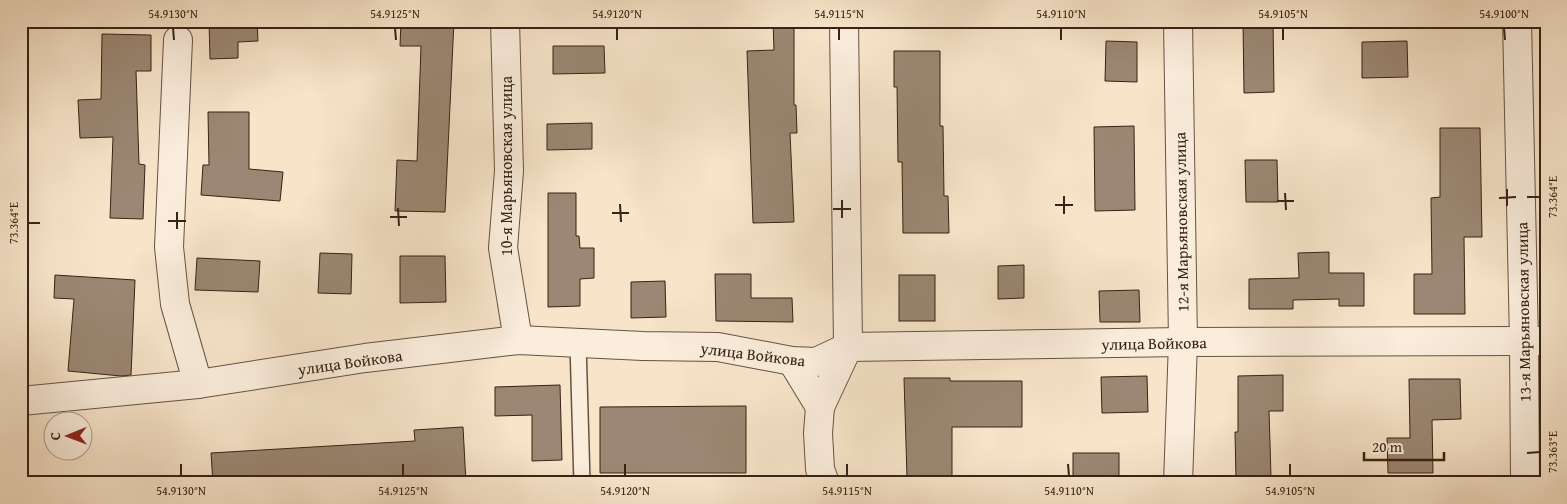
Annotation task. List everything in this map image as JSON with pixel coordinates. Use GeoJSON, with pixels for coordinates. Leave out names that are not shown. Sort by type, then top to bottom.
{"type":"FeatureCollection","features":[{"type":"Feature","properties":{"kind":"street","name":"10-я Марьяновская улица"},"geometry":{"type":"LineString","coordinates":[[505,21],[509,171],[502,248],[518,340]]}},
{"type":"Feature","properties":{"kind":"street"},"geometry":{"type":"LineString","coordinates":[[825,483],[820,469],[818,433],[820,407],[848,347],[844,21]]}},
{"type":"Feature","properties":{"kind":"street","name":"12-я Марьяновская улица"},"geometry":{"type":"LineString","coordinates":[[1178,21],[1183,342],[1178,483]]}},
{"type":"Feature","properties":{"kind":"street","name":"13-я Марьяновская улица"},"geometry":{"type":"LineString","coordinates":[[1517,21],[1535,341],[1525,483]]}},
{"type":"Feature","properties":{"kind":"street"},"geometry":{"type":"LineString","coordinates":[[178,40],[169,247],[175,304],[198,384]]}},
{"type":"Feature","properties":{"kind":"street","name":"улица Войкова"},"geometry":{"type":"LineString","coordinates":[[21,401],[198,384],[365,358],[518,340],[643,346],[718,347],[792,361],[816,362],[848,347],[1183,342],[1535,341]]}},
{"type":"Feature","properties":{"kind":"street"},"geometry":{"type":"LineString","coordinates":[[792,361],[820,407]]}},
{"type":"Feature","properties":{"kind":"lane"},"geometry":{"type":"LineString","coordinates":[[578,343],[582,483]]}},
{"type":"Feature","properties":{"kind":"building"},"geometry":{"type":"Polygon","coordinates":[[[209,21],[257,21],[258,41],[238,42],[238,58],[210,59],[209,21]]]}},
{"type":"Feature","properties":{"kind":"building"},"geometry":{"type":"Polygon","coordinates":[[[401,21],[454,21],[445,212],[395,211],[397,160],[417,161],[421,46],[400,46],[401,21]]]}},
{"type":"Feature","properties":{"kind":"building"},"geometry":{"type":"Polygon","coordinates":[[[773,21],[794,21],[794,105],[796,105],[797,133],[790,133],[794,222],[753,223],[747,51],[774,50],[773,21]]]}},
{"type":"Feature","properties":{"kind":"building"},"geometry":{"type":"Polygon","coordinates":[[[1243,21],[1273,21],[1274,92],[1244,93],[1243,21]]]}},
{"type":"Feature","properties":{"kind":"building"},"geometry":{"type":"Polygon","coordinates":[[[102,34],[151,35],[151,71],[136,71],[139,164],[145,165],[143,219],[110,218],[113,137],[80,138],[78,100],[101,99],[102,34]]]}},
{"type":"Feature","properties":{"kind":"building"},"geometry":{"type":"Polygon","coordinates":[[[1106,41],[1137,42],[1137,82],[1105,81],[1106,41]]]}},
{"type":"Feature","properties":{"kind":"building"},"geometry":{"type":"Polygon","coordinates":[[[1407,41],[1408,77],[1362,78],[1362,42],[1407,41]]]}},
{"type":"Feature","properties":{"kind":"building"},"geometry":{"type":"Polygon","coordinates":[[[553,46],[604,46],[605,73],[553,74],[553,46]]]}},
{"type":"Feature","properties":{"kind":"building"},"geometry":{"type":"Polygon","coordinates":[[[894,51],[940,51],[940,126],[943,126],[944,196],[948,196],[949,233],[903,233],[902,162],[898,162],[897,87],[894,87],[894,51]]]}},
{"type":"Feature","properties":{"kind":"building"},"geometry":{"type":"Polygon","coordinates":[[[208,112],[249,112],[249,169],[283,172],[280,201],[201,195],[203,165],[209,165],[208,112]]]}},
{"type":"Feature","properties":{"kind":"building"},"geometry":{"type":"Polygon","coordinates":[[[592,123],[592,149],[547,150],[547,124],[592,123]]]}},
{"type":"Feature","properties":{"kind":"building"},"geometry":{"type":"Polygon","coordinates":[[[1134,126],[1135,210],[1095,211],[1094,127],[1134,126]]]}},
{"type":"Feature","properties":{"kind":"building"},"geometry":{"type":"Polygon","coordinates":[[[1440,128],[1480,128],[1482,237],[1464,237],[1465,314],[1414,314],[1414,274],[1432,274],[1431,198],[1440,197],[1440,128]]]}},
{"type":"Feature","properties":{"kind":"building"},"geometry":{"type":"Polygon","coordinates":[[[1245,160],[1277,160],[1278,202],[1246,202],[1245,160]]]}},
{"type":"Feature","properties":{"kind":"building"},"geometry":{"type":"Polygon","coordinates":[[[548,193],[576,193],[576,236],[579,236],[580,248],[594,248],[594,278],[580,279],[580,306],[548,307],[548,193]]]}},
{"type":"Feature","properties":{"kind":"building"},"geometry":{"type":"Polygon","coordinates":[[[1329,252],[1329,273],[1364,273],[1364,306],[1339,306],[1339,299],[1293,300],[1293,309],[1249,309],[1249,279],[1299,278],[1298,253],[1329,252]]]}},
{"type":"Feature","properties":{"kind":"building"},"geometry":{"type":"Polygon","coordinates":[[[320,253],[352,254],[351,294],[318,293],[320,253]]]}},
{"type":"Feature","properties":{"kind":"building"},"geometry":{"type":"Polygon","coordinates":[[[400,256],[445,256],[446,302],[400,303],[400,256]]]}},
{"type":"Feature","properties":{"kind":"building"},"geometry":{"type":"Polygon","coordinates":[[[197,258],[260,261],[258,292],[195,290],[197,258]]]}},
{"type":"Feature","properties":{"kind":"building"},"geometry":{"type":"Polygon","coordinates":[[[1024,265],[1024,298],[998,299],[998,266],[1024,265]]]}},
{"type":"Feature","properties":{"kind":"building"},"geometry":{"type":"Polygon","coordinates":[[[715,274],[751,274],[751,298],[792,298],[793,322],[716,321],[715,274]]]}},
{"type":"Feature","properties":{"kind":"building"},"geometry":{"type":"Polygon","coordinates":[[[55,275],[135,280],[131,375],[121,376],[68,371],[74,299],[54,298],[55,275]]]}},
{"type":"Feature","properties":{"kind":"building"},"geometry":{"type":"Polygon","coordinates":[[[899,275],[935,275],[935,321],[899,321],[899,275]]]}},
{"type":"Feature","properties":{"kind":"building"},"geometry":{"type":"Polygon","coordinates":[[[665,281],[666,317],[631,318],[631,282],[665,281]]]}},
{"type":"Feature","properties":{"kind":"building"},"geometry":{"type":"Polygon","coordinates":[[[1139,290],[1140,322],[1100,322],[1099,291],[1139,290]]]}},
{"type":"Feature","properties":{"kind":"building"},"geometry":{"type":"Polygon","coordinates":[[[1283,375],[1283,411],[1269,411],[1271,477],[1236,478],[1235,432],[1238,432],[1238,376],[1283,375]]]}},
{"type":"Feature","properties":{"kind":"building"},"geometry":{"type":"Polygon","coordinates":[[[1147,376],[1148,412],[1102,413],[1101,377],[1147,376]]]}},
{"type":"Feature","properties":{"kind":"building"},"geometry":{"type":"Polygon","coordinates":[[[904,378],[950,378],[950,381],[1022,381],[1022,427],[952,427],[952,476],[907,477],[904,378]]]}},
{"type":"Feature","properties":{"kind":"building"},"geometry":{"type":"Polygon","coordinates":[[[1409,379],[1460,379],[1461,419],[1432,420],[1433,473],[1388,473],[1387,438],[1410,438],[1409,379]]]}},
{"type":"Feature","properties":{"kind":"building"},"geometry":{"type":"Polygon","coordinates":[[[560,385],[562,460],[532,461],[532,415],[495,416],[495,387],[560,385]]]}},
{"type":"Feature","properties":{"kind":"building"},"geometry":{"type":"Polygon","coordinates":[[[746,406],[746,473],[600,473],[600,407],[746,406]]]}},
{"type":"Feature","properties":{"kind":"building"},"geometry":{"type":"Polygon","coordinates":[[[463,427],[466,483],[213,483],[211,453],[415,441],[414,430],[463,427]]]}},
{"type":"Feature","properties":{"kind":"building"},"geometry":{"type":"Polygon","coordinates":[[[1073,453],[1119,453],[1119,483],[1073,483],[1073,453]]]}}]}
